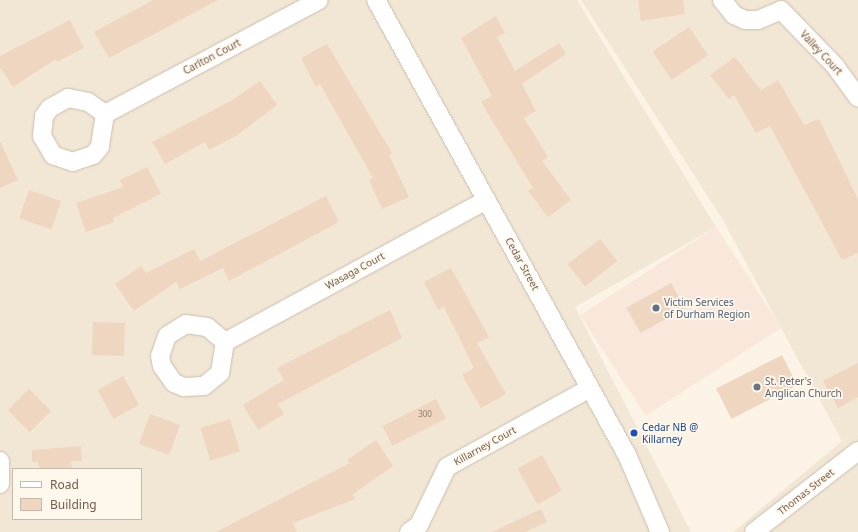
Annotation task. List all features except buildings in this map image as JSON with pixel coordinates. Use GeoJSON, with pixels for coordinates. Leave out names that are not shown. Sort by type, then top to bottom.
{"type":"FeatureCollection","features":[{"type":"Feature","properties":{"kind":"street","name":"Carlton Court"},"geometry":{"type":"LineString","coordinates":[[106,114],[319,0]]}},
{"type":"Feature","properties":{"kind":"street","name":"Cedar Street"},"geometry":{"type":"LineString","coordinates":[[376,0],[627,455],[660,532]]}},
{"type":"Feature","properties":{"kind":"street","name":"Valley Court"},"geometry":{"type":"LineString","coordinates":[[722,0],[734,15],[745,20],[758,20],[782,5],[835,66],[858,98]]}},
{"type":"Feature","properties":{"kind":"street","name":"Wasaga Court"},"geometry":{"type":"LineString","coordinates":[[224,342],[486,200]]}},
{"type":"Feature","properties":{"kind":"street","name":"Killarney Court"},"geometry":{"type":"LineString","coordinates":[[409,532],[419,525],[447,467],[590,388]]}},
{"type":"Feature","properties":{"kind":"street","name":"Thomas Street"},"geometry":{"type":"LineString","coordinates":[[754,532],[858,451]]}},
{"type":"Feature","properties":{"kind":"street"},"geometry":{"type":"LineString","coordinates":[[0,461],[0,484]]}},
{"type":"Feature","properties":{"kind":"shaded area"},"geometry":{"type":"Polygon","coordinates":[[[0,0],[577,0],[716,227],[575,307],[691,532],[0,532],[0,0]]]}},
{"type":"Feature","properties":{"kind":"shaded area"},"geometry":{"type":"Polygon","coordinates":[[[581,0],[858,0],[858,532],[733,532],[842,441],[723,220],[581,0]]]}},
{"type":"Feature","properties":{"kind":"shaded area"},"geometry":{"type":"Polygon","coordinates":[[[716,227],[781,328],[645,416],[580,315],[716,227]]]}},
{"type":"Feature","properties":{"kind":"place","name":"Victim Services of Durham Region"},"geometry":{"type":"Point","coordinates":[656,308]}},
{"type":"Feature","properties":{"kind":"place","name":"St. Peter's Anglican Church"},"geometry":{"type":"Point","coordinates":[757,387]}},
{"type":"Feature","properties":{"kind":"place","name":"Cedar NB @ Killarney"},"geometry":{"type":"Point","coordinates":[634,433]}}]}
